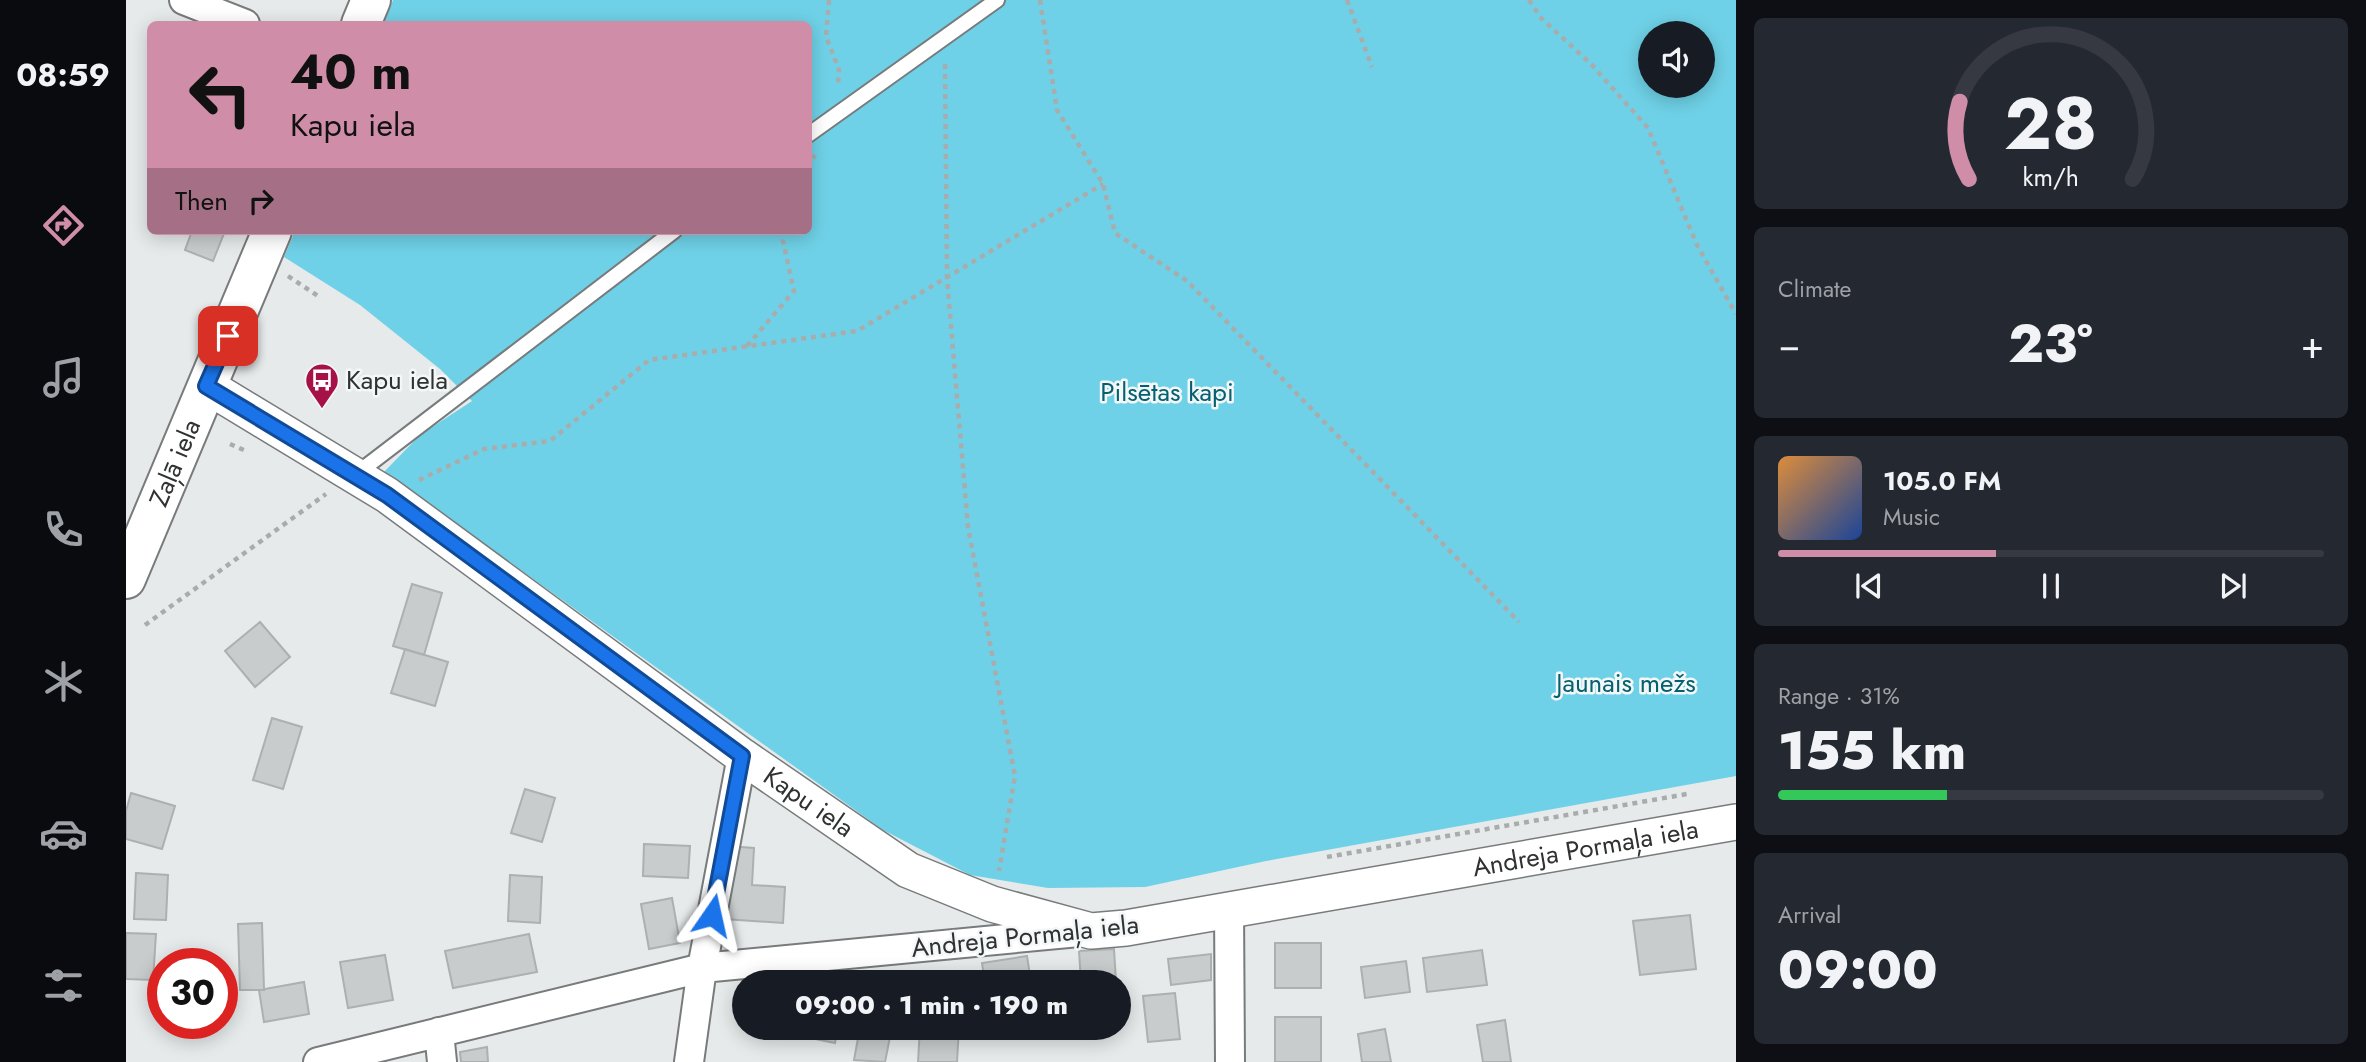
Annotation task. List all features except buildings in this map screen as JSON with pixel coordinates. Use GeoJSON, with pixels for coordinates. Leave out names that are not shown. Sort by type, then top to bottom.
{"type":"FeatureCollection","features":[{"type":"Feature","properties":{"kind":"main road"},"geometry":{"type":"LineString","coordinates":[[362,21],[371,0]]}},
{"type":"Feature","properties":{"kind":"main road","name":"Zaļā iela"},"geometry":{"type":"LineString","coordinates":[[126,579],[270,235]]}},
{"type":"Feature","properties":{"kind":"street"},"geometry":{"type":"LineString","coordinates":[[184,0],[237,21]]}},
{"type":"Feature","properties":{"kind":"street","name":"Kapu iela"},"geometry":{"type":"LineString","coordinates":[[206,386],[387,495],[742,756],[908,870],[992,904],[1091,931]]}},
{"type":"Feature","properties":{"kind":"street"},"geometry":{"type":"LineString","coordinates":[[689,1062],[702,968],[742,756]]}},
{"type":"Feature","properties":{"kind":"street","name":"Andreja Pormaļa iela"},"geometry":{"type":"LineString","coordinates":[[318,1062],[702,968],[1126,928],[1736,822]]}},
{"type":"Feature","properties":{"kind":"street"},"geometry":{"type":"LineString","coordinates":[[1229,908],[1230,1062]]}},
{"type":"Feature","properties":{"kind":"street"},"geometry":{"type":"LineString","coordinates":[[439,1032],[442,1062]]}},
{"type":"Feature","properties":{"kind":"lane"},"geometry":{"type":"LineString","coordinates":[[812,132],[997,0]]}},
{"type":"Feature","properties":{"kind":"lane"},"geometry":{"type":"LineString","coordinates":[[354,475],[669,235]]}},
{"type":"Feature","properties":{"kind":"path"},"geometry":{"type":"LineString","coordinates":[[812,159],[835,116],[839,70],[826,36],[829,0]]}},
{"type":"Feature","properties":{"kind":"path"},"geometry":{"type":"LineString","coordinates":[[1040,0],[1057,110],[1103,184],[1115,233],[1187,281],[1518,622]]}},
{"type":"Feature","properties":{"kind":"path"},"geometry":{"type":"LineString","coordinates":[[1347,0],[1372,67]]}},
{"type":"Feature","properties":{"kind":"path"},"geometry":{"type":"LineString","coordinates":[[1529,0],[1541,19],[1591,64],[1648,128],[1697,245],[1736,314]]}},
{"type":"Feature","properties":{"kind":"path"},"geometry":{"type":"LineString","coordinates":[[945,38],[947,278],[968,527],[1015,776],[998,877]]}},
{"type":"Feature","properties":{"kind":"path"},"geometry":{"type":"LineString","coordinates":[[387,495],[484,449],[550,441],[649,360],[858,331],[1103,184]]}},
{"type":"Feature","properties":{"kind":"path"},"geometry":{"type":"LineString","coordinates":[[747,347],[794,291],[783,241],[785,235]]}},
{"type":"Feature","properties":{"kind":"path"},"geometry":{"type":"LineString","coordinates":[[287,276],[318,296]]}},
{"type":"Feature","properties":{"kind":"path"},"geometry":{"type":"LineString","coordinates":[[145,625],[354,475]]}},
{"type":"Feature","properties":{"kind":"path"},"geometry":{"type":"LineString","coordinates":[[1326,857],[1695,793]]}},
{"type":"Feature","properties":{"kind":"green space","name":"Pilsētas kapi"},"geometry":{"type":"Polygon","coordinates":[[[393,0],[1736,0],[1736,776],[1266,861],[1145,887],[1048,888],[970,875],[883,830],[384,472],[420,435],[472,401],[440,369],[360,305],[284,257],[293,235],[812,235],[812,21],[384,21],[393,0]]]}},
{"type":"Feature","properties":{"kind":"place","name":"Kapu iela"},"geometry":{"type":"Point","coordinates":[322,410]}},
{"type":"Feature","properties":{"kind":"route"},"geometry":{"type":"LineString","coordinates":[[228,336],[206,386],[387,495],[742,756],[712,915]]}},
{"type":"Feature","properties":{"kind":"park label","name":"Jaunais mežs"},"geometry":{"type":"Point","coordinates":[1626,683]}}]}
